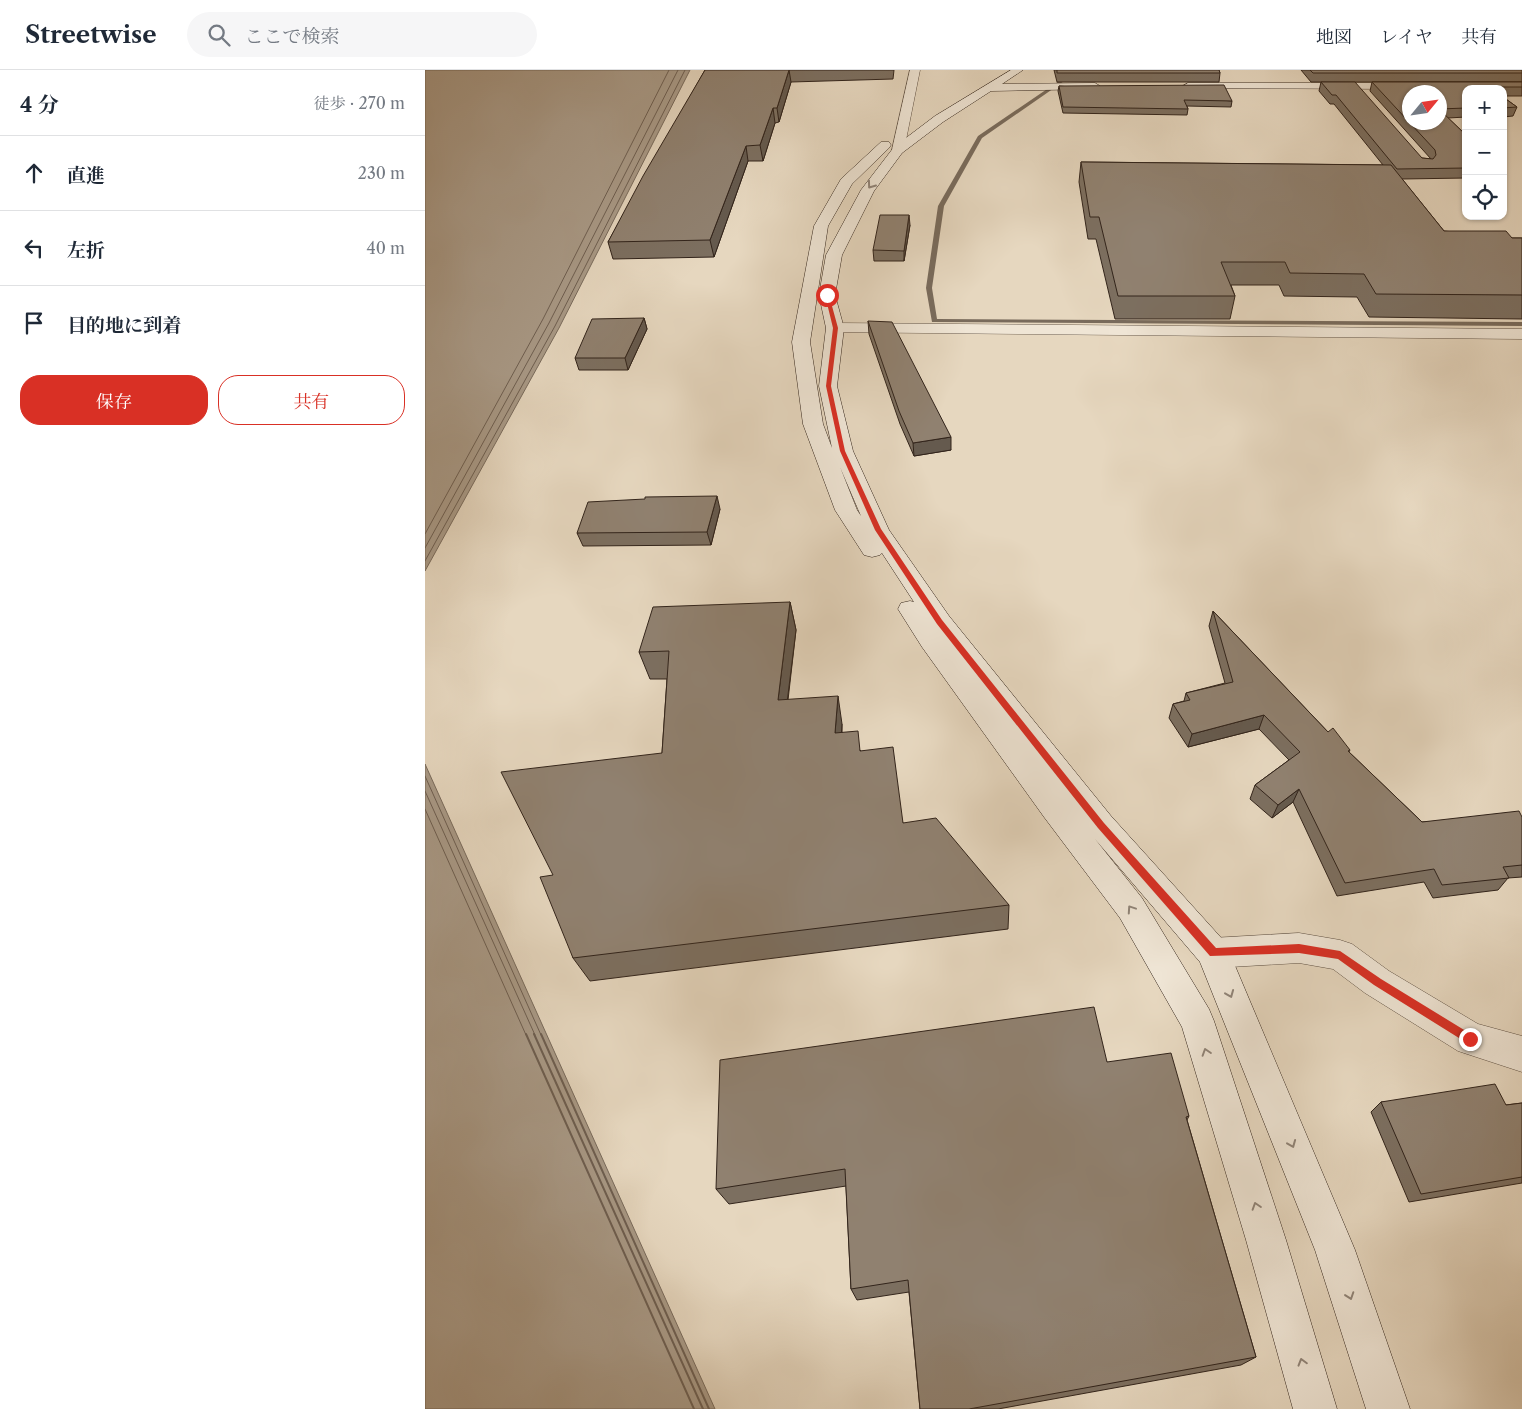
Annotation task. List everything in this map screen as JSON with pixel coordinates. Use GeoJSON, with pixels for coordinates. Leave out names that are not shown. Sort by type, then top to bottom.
{"type":"FeatureCollection","features":[{"type":"Feature","properties":{"kind":"street"},"geometry":{"type":"LineString","coordinates":[[915,70],[900,139],[868,190],[834,255],[827,295],[835,328],[828,386],[843,451],[878,530],[940,622],[1101,826],[1213,953],[1335,1250],[1388,1409]]}},
{"type":"Feature","properties":{"kind":"street"},"geometry":{"type":"LineString","coordinates":[[1103,86],[1073,86],[1022,79],[993,79],[939,119],[900,139],[846,182],[821,226],[801,342],[813,424],[846,510],[931,642],[1054,810],[1131,908],[1197,1021],[1267,1240],[1315,1409]]}},
{"type":"Feature","properties":{"kind":"street"},"geometry":{"type":"LineString","coordinates":[[1181,86],[1402,86]]}},
{"type":"Feature","properties":{"kind":"street"},"geometry":{"type":"LineString","coordinates":[[1357,86],[1369,100]]}},
{"type":"Feature","properties":{"kind":"street"},"geometry":{"type":"LineString","coordinates":[[835,328],[1522,334]]}},
{"type":"Feature","properties":{"kind":"street"},"geometry":{"type":"LineString","coordinates":[[1213,953],[1299,948],[1340,955],[1377,982],[1470,1039],[1522,1054]]}},
{"type":"Feature","properties":{"kind":"water"},"geometry":{"type":"Polygon","coordinates":[[[425,70],[690,70],[559,328],[425,571],[425,70]]]}},
{"type":"Feature","properties":{"kind":"water"},"geometry":{"type":"Polygon","coordinates":[[[425,764],[715,1409],[425,1409],[425,764]]]}},
{"type":"Feature","properties":{"kind":"building"},"geometry":{"type":"Polygon","coordinates":[[[705,70],[789,70],[777,108],[773,108],[760,145],[746,146],[710,240],[608,242],[643,176],[705,70]]]}},
{"type":"Feature","properties":{"kind":"building"},"geometry":{"type":"Polygon","coordinates":[[[1057,70],[1219,70],[1220,73],[1057,73],[1057,70]]]}},
{"type":"Feature","properties":{"kind":"building"},"geometry":{"type":"Polygon","coordinates":[[[1310,70],[1522,70],[1522,73],[1313,73],[1310,70]]]}},
{"type":"Feature","properties":{"kind":"building"},"geometry":{"type":"Polygon","coordinates":[[[1321,82],[1355,82],[1422,158],[1433,159],[1436,155],[1435,150],[1416,130],[1447,130],[1447,117],[1462,131],[1462,168],[1397,169],[1336,95],[1332,95],[1321,82]]]}},
{"type":"Feature","properties":{"kind":"building"},"geometry":{"type":"Polygon","coordinates":[[[1372,82],[1522,82],[1522,87],[1462,85],[1462,108],[1447,109],[1447,85],[1402,85],[1402,114],[1372,82]]]}},
{"type":"Feature","properties":{"kind":"building"},"geometry":{"type":"Polygon","coordinates":[[[1224,85],[1232,101],[1184,100],[1188,109],[1063,107],[1059,86],[1224,85]]]}},
{"type":"Feature","properties":{"kind":"building"},"geometry":{"type":"Polygon","coordinates":[[[1507,100],[1517,107],[1507,108],[1507,100]]]}},
{"type":"Feature","properties":{"kind":"building"},"geometry":{"type":"Polygon","coordinates":[[[1081,162],[1391,165],[1444,231],[1506,231],[1512,238],[1522,238],[1522,295],[1376,294],[1364,274],[1290,273],[1285,262],[1221,262],[1235,296],[1118,296],[1099,217],[1090,217],[1081,162]]]}},
{"type":"Feature","properties":{"kind":"building"},"geometry":{"type":"Polygon","coordinates":[[[880,215],[909,215],[904,251],[873,250],[880,215]]]}},
{"type":"Feature","properties":{"kind":"building"},"geometry":{"type":"Polygon","coordinates":[[[644,318],[625,358],[575,358],[592,319],[644,318]]]}},
{"type":"Feature","properties":{"kind":"building"},"geometry":{"type":"Polygon","coordinates":[[[868,321],[892,322],[951,437],[913,443],[899,411],[868,321]]]}},
{"type":"Feature","properties":{"kind":"building"},"geometry":{"type":"Polygon","coordinates":[[[717,496],[707,532],[577,533],[588,502],[645,499],[645,497],[717,496]]]}},
{"type":"Feature","properties":{"kind":"building"},"geometry":{"type":"Polygon","coordinates":[[[790,602],[778,700],[838,696],[835,733],[858,731],[860,751],[893,747],[903,823],[936,818],[1009,905],[573,958],[540,877],[553,875],[501,772],[662,753],[669,651],[639,652],[653,607],[790,602]]]}},
{"type":"Feature","properties":{"kind":"building"},"geometry":{"type":"Polygon","coordinates":[[[1213,611],[1328,732],[1333,728],[1350,750],[1348,751],[1422,822],[1519,811],[1522,817],[1522,865],[1503,867],[1509,878],[1442,885],[1434,869],[1345,883],[1299,789],[1278,805],[1255,785],[1300,752],[1264,715],[1192,734],[1173,704],[1190,700],[1186,693],[1233,682],[1213,611]]]}},
{"type":"Feature","properties":{"kind":"building"},"geometry":{"type":"Polygon","coordinates":[[[1094,1007],[1107,1062],[1171,1053],[1189,1116],[1186,1117],[1256,1357],[969,1409],[920,1409],[908,1280],[851,1289],[845,1169],[716,1189],[720,1060],[1094,1007]]]}},
{"type":"Feature","properties":{"kind":"building"},"geometry":{"type":"Polygon","coordinates":[[[1495,1084],[1506,1105],[1522,1103],[1522,1177],[1421,1194],[1381,1102],[1495,1084]]]}},
{"type":"Feature","properties":{"kind":"waterway"},"geometry":{"type":"LineString","coordinates":[[1078,70],[980,137],[941,206],[929,288],[934,321],[1522,324]]}},
{"type":"Feature","properties":{"kind":"route"},"geometry":{"type":"LineString","coordinates":[[827,295],[835,328],[828,386],[843,451],[878,530],[940,622],[1101,826],[1213,953],[1299,948],[1340,955],[1377,982],[1470,1039]]}}]}
